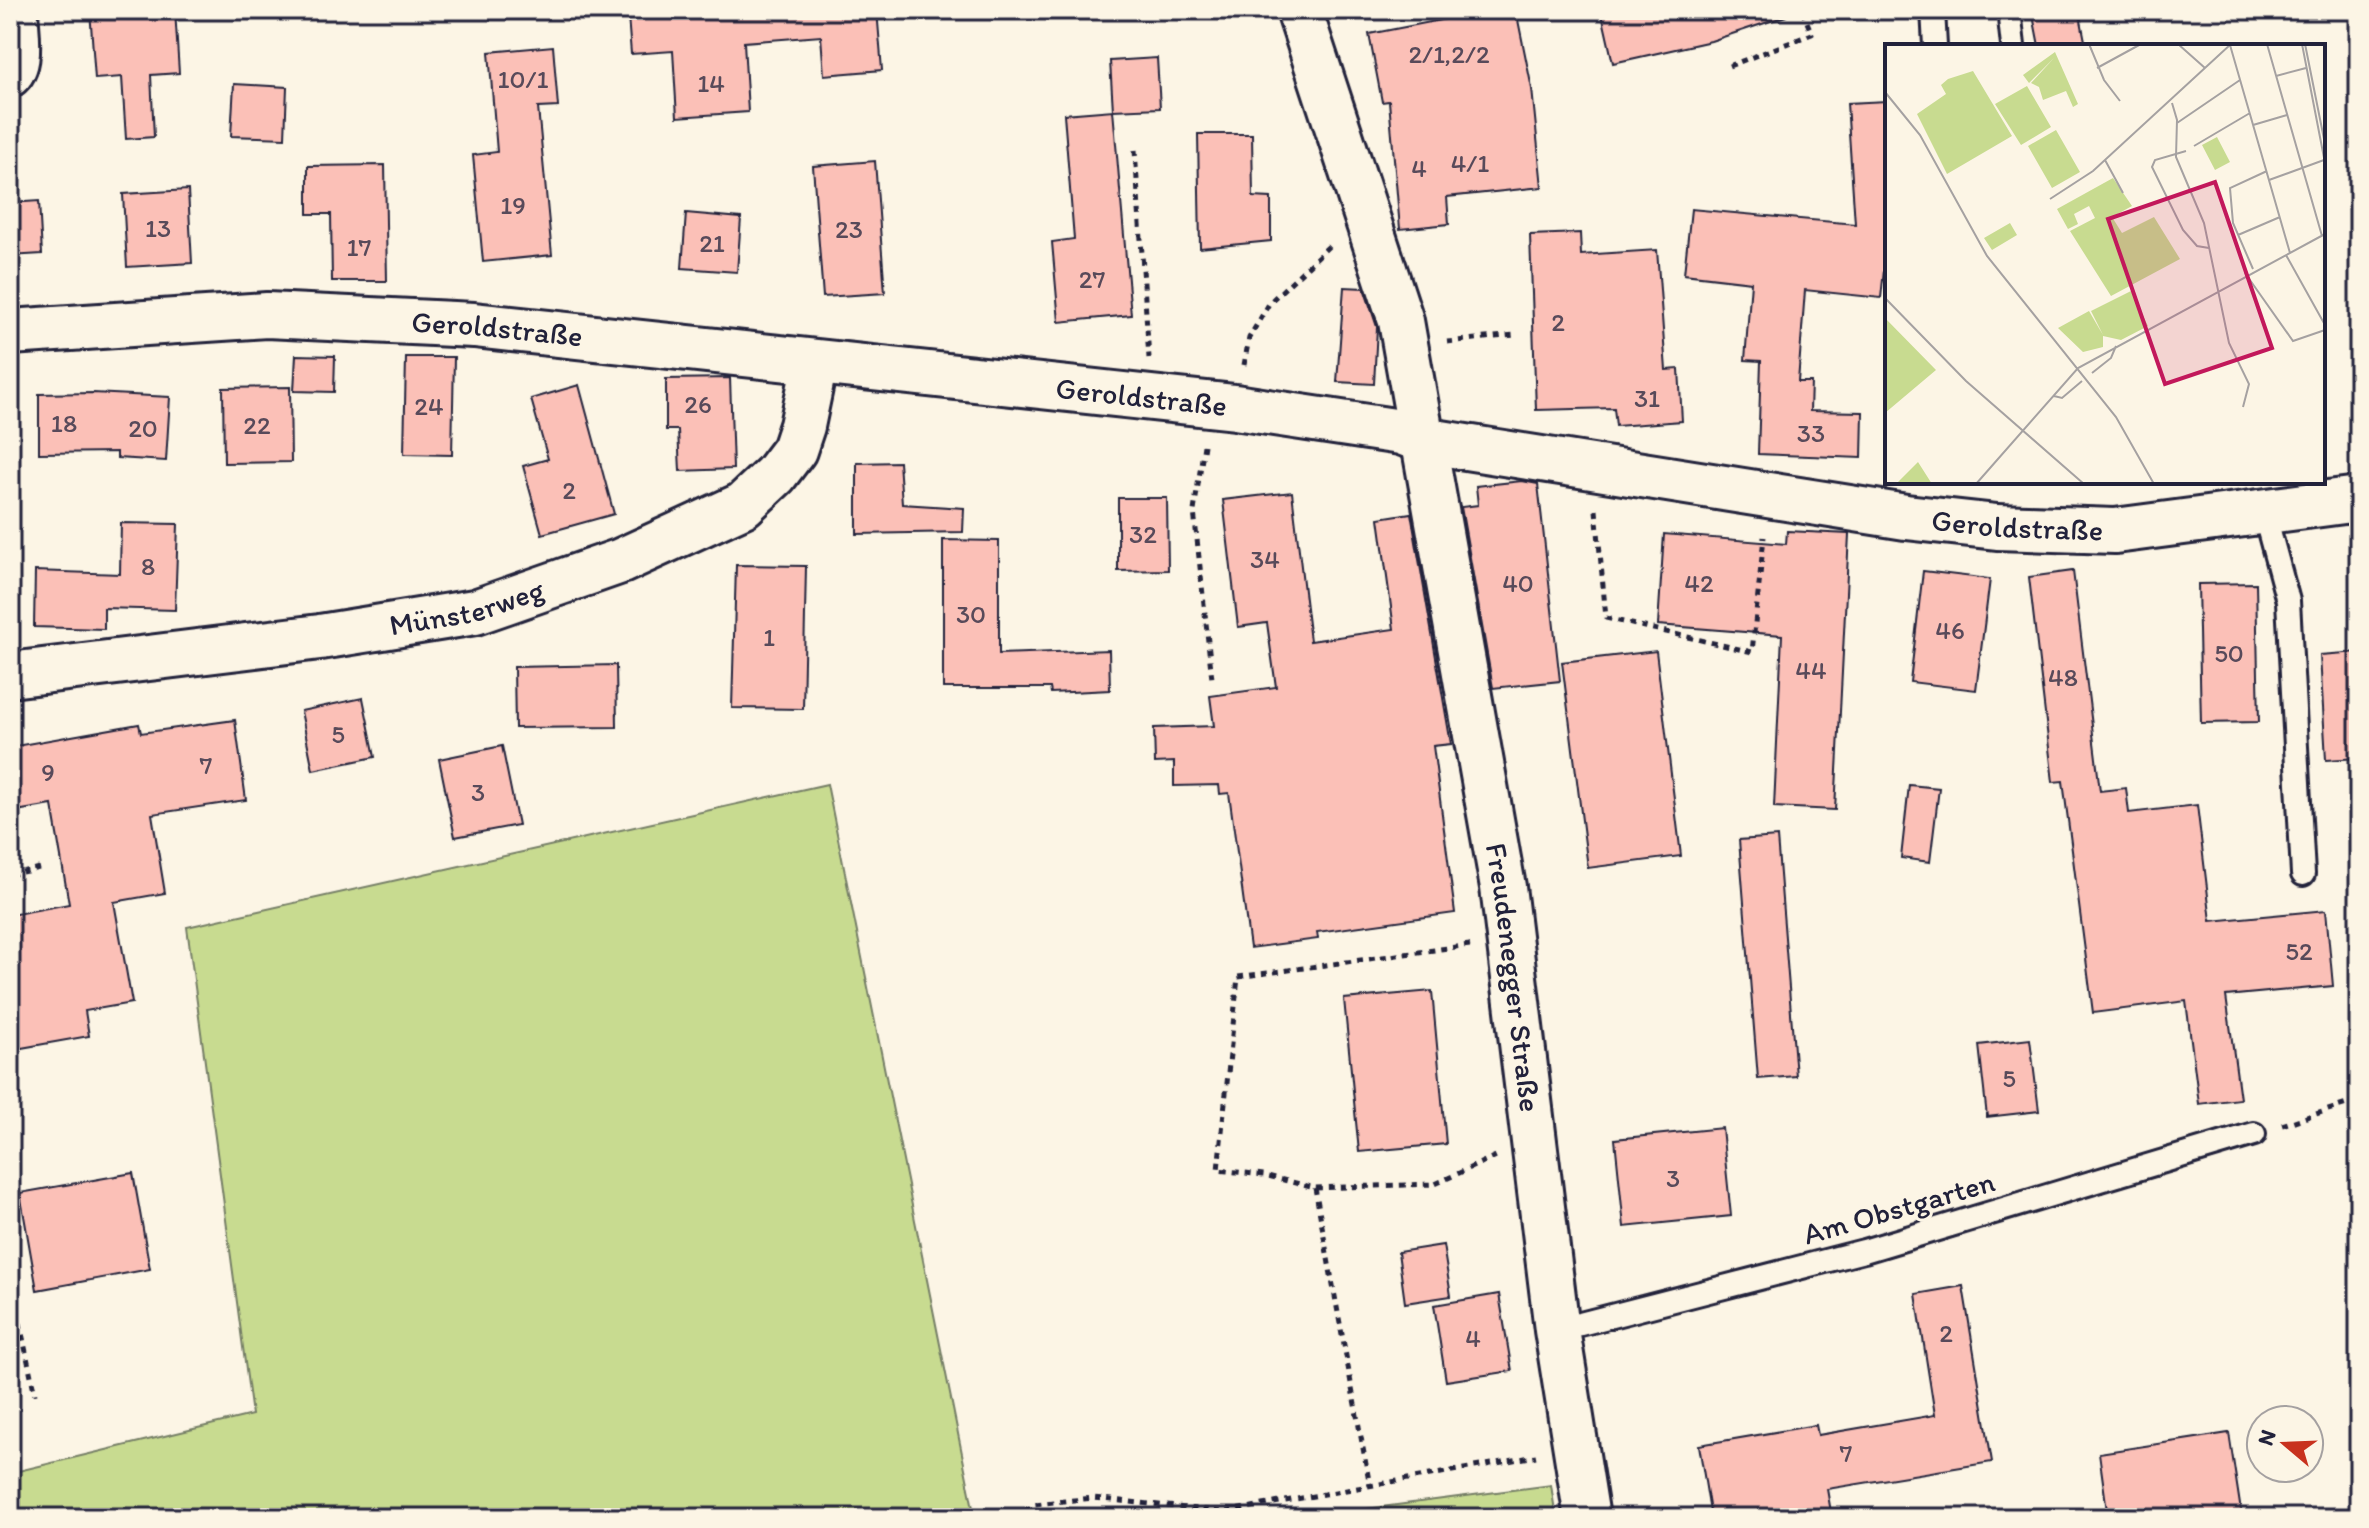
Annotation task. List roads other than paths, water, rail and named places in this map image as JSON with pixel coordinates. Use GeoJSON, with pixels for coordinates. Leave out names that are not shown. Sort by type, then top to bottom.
{"type":"FeatureCollection","features":[{"type":"Feature","properties":{"kind":"street","name":"Freudenegger Straße"},"geometry":{"type":"LineString","coordinates":[[1310,12],[1364,213],[1401,321],[1425,448],[1497,855],[1557,1330],[1587,1518]]}},
{"type":"Feature","properties":{"kind":"street","name":"Geroldstraße"},"geometry":{"type":"LineString","coordinates":[[10,332],[267,315],[474,325],[1223,406],[1401,432],[1422,440],[1906,517],[1997,527],[2115,531],[2359,499]]}},
{"type":"Feature","properties":{"kind":"street","name":"Münsterweg"},"geometry":{"type":"LineString","coordinates":[[10,675],[320,637],[475,612],[621,561],[743,505],[775,475],[794,450],[815,363]]}},
{"type":"Feature","properties":{"kind":"lane"},"geometry":{"type":"LineString","coordinates":[[10,87],[19,83],[28,60],[26,10]]}},
{"type":"Feature","properties":{"kind":"lane"},"geometry":{"type":"LineString","coordinates":[[1933,10],[1935,44]]}},
{"type":"Feature","properties":{"kind":"lane"},"geometry":{"type":"LineString","coordinates":[[2009,10],[2013,44]]}},
{"type":"Feature","properties":{"kind":"lane"},"geometry":{"type":"LineString","coordinates":[[2264,512],[2288,601],[2303,874]]}},
{"type":"Feature","properties":{"kind":"lane","name":"Am Obstgarten"},"geometry":{"type":"LineString","coordinates":[[1557,1330],[1864,1251],[2254,1134]]}}]}
